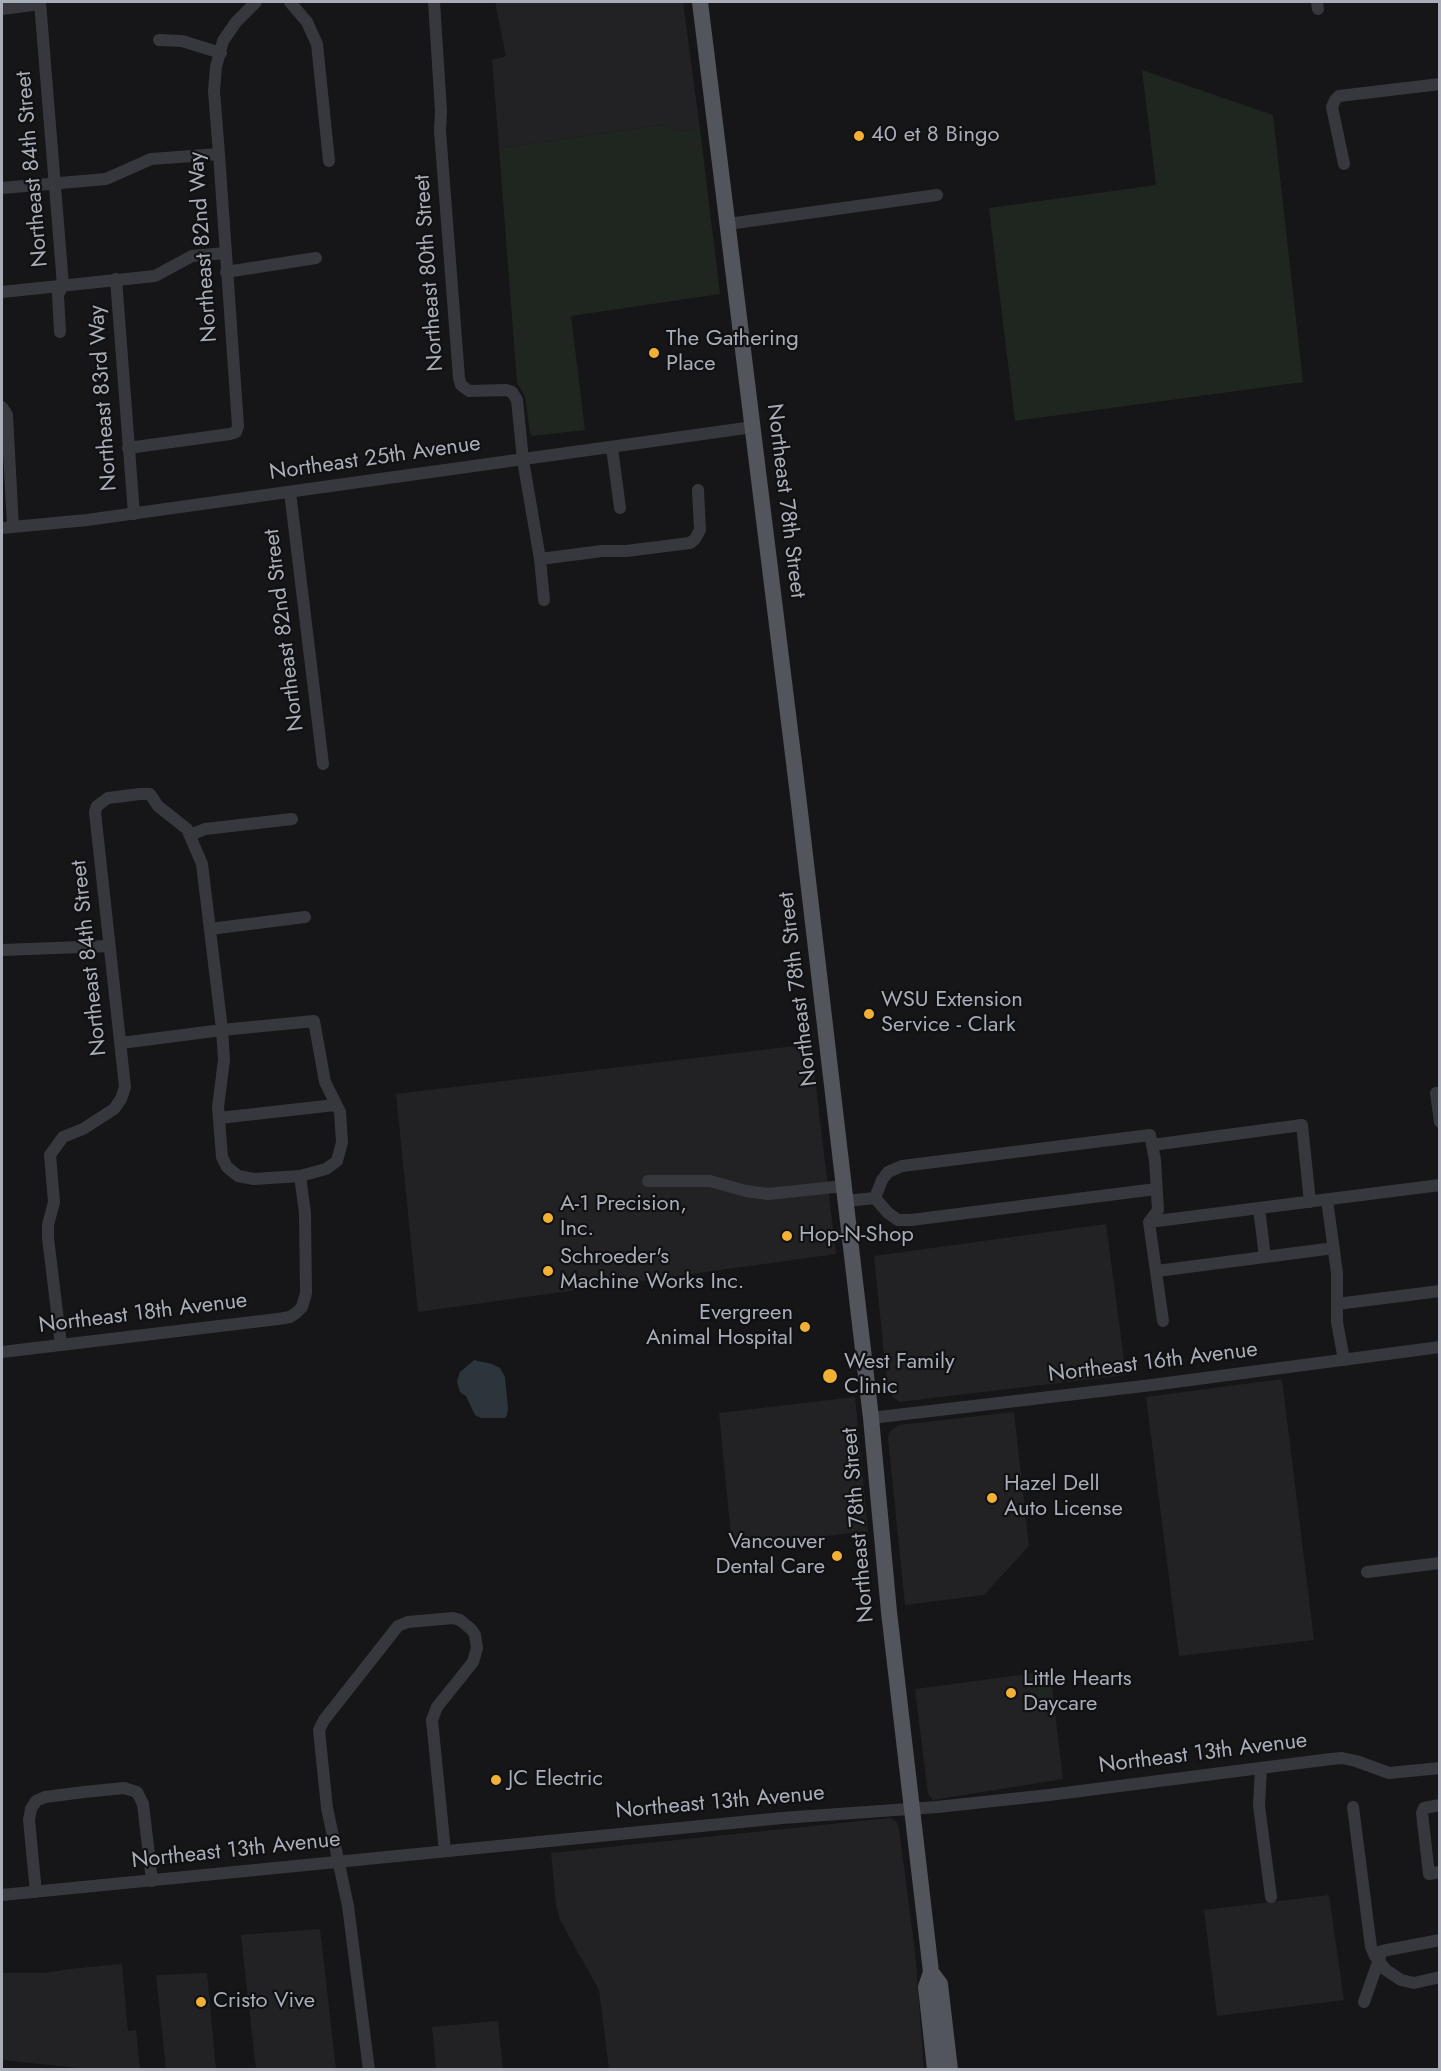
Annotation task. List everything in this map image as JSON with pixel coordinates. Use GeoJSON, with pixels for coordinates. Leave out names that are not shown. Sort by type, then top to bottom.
{"type":"FeatureCollection","features":[{"type":"Feature","properties":{"kind":"main road","name":"Northeast 78th Street"},"geometry":{"type":"LineString","coordinates":[[700,2],[871,1418],[889,1612],[931,1972],[926,1988],[935,2070]]}},
{"type":"Feature","properties":{"kind":"main road","name":"Northeast 78th Street"},"geometry":{"type":"LineString","coordinates":[[931,1972],[940,1983],[950,2070]]}},
{"type":"Feature","properties":{"kind":"street","name":"Northeast 82nd Way"},"geometry":{"type":"LineString","coordinates":[[128,448],[231,434],[236,432],[238,426],[213,91],[219,56],[227,34],[256,2]]}},
{"type":"Feature","properties":{"kind":"street"},"geometry":{"type":"LineString","coordinates":[[290,2],[311,30],[317,44],[329,161]]}},
{"type":"Feature","properties":{"kind":"street","name":"Northeast 80th Street"},"geometry":{"type":"LineString","coordinates":[[434,2],[441,111],[440,131],[460,381],[469,391],[506,390],[516,397],[544,600]]}},
{"type":"Feature","properties":{"kind":"street"},"geometry":{"type":"LineString","coordinates":[[2,9],[40,3]]}},
{"type":"Feature","properties":{"kind":"street","name":"Northeast 84th Street"},"geometry":{"type":"LineString","coordinates":[[40,3],[63,285],[58,295],[60,332]]}},
{"type":"Feature","properties":{"kind":"street"},"geometry":{"type":"LineString","coordinates":[[159,40],[182,40],[219,56]]}},
{"type":"Feature","properties":{"kind":"street"},"geometry":{"type":"LineString","coordinates":[[1344,164],[1332,107],[1339,96],[1440,84]]}},
{"type":"Feature","properties":{"kind":"street"},"geometry":{"type":"LineString","coordinates":[[2,188],[113,177],[151,159],[219,154]]}},
{"type":"Feature","properties":{"kind":"street"},"geometry":{"type":"LineString","coordinates":[[728,224],[936,195]]}},
{"type":"Feature","properties":{"kind":"street"},"geometry":{"type":"LineString","coordinates":[[2,292],[155,276],[192,256],[225,252]]}},
{"type":"Feature","properties":{"kind":"street"},"geometry":{"type":"LineString","coordinates":[[226,272],[316,258]]}},
{"type":"Feature","properties":{"kind":"street","name":"Northeast 83rd Way"},"geometry":{"type":"LineString","coordinates":[[116,279],[134,514]]}},
{"type":"Feature","properties":{"kind":"street"},"geometry":{"type":"LineString","coordinates":[[2,407],[7,415],[7,527]]}},
{"type":"Feature","properties":{"kind":"street","name":"Northeast 25th Avenue"},"geometry":{"type":"LineString","coordinates":[[7,527],[134,514],[753,427]]}},
{"type":"Feature","properties":{"kind":"street"},"geometry":{"type":"LineString","coordinates":[[612,447],[620,508]]}},
{"type":"Feature","properties":{"kind":"street"},"geometry":{"type":"LineString","coordinates":[[540,559],[690,543],[700,530],[698,490]]}},
{"type":"Feature","properties":{"kind":"street","name":"Northeast 82nd Street"},"geometry":{"type":"LineString","coordinates":[[290,492],[323,764]]}},
{"type":"Feature","properties":{"kind":"street","name":"Northeast 84th Street"},"geometry":{"type":"LineString","coordinates":[[60,1345],[48,1238],[48,1225],[54,1202],[50,1155],[63,1137],[97,1121],[114,1109],[121,1100],[124,1087],[96,806],[108,798],[150,794],[155,803],[182,824],[190,835]]}},
{"type":"Feature","properties":{"kind":"street"},"geometry":{"type":"LineString","coordinates":[[121,1043],[222,1030],[314,1021],[325,1082],[340,1112],[342,1142],[337,1161],[331,1167],[300,1176],[248,1179],[234,1174],[222,1157],[218,1099],[224,1060],[222,1030],[202,864],[190,835],[205,829],[292,819]]}},
{"type":"Feature","properties":{"kind":"street"},"geometry":{"type":"LineString","coordinates":[[210,929],[305,917]]}},
{"type":"Feature","properties":{"kind":"street"},"geometry":{"type":"LineString","coordinates":[[2,950],[109,946]]}},
{"type":"Feature","properties":{"kind":"street"},"geometry":{"type":"LineString","coordinates":[[1436,1093],[1440,1122]]}},
{"type":"Feature","properties":{"kind":"street"},"geometry":{"type":"LineString","coordinates":[[219,1118],[335,1105]]}},
{"type":"Feature","properties":{"kind":"street"},"geometry":{"type":"LineString","coordinates":[[1152,1144],[1302,1125],[1310,1202]]}},
{"type":"Feature","properties":{"kind":"street"},"geometry":{"type":"LineString","coordinates":[[875,1198],[888,1172],[902,1166],[1150,1135],[1158,1210],[1149,1222],[1163,1321]]}},
{"type":"Feature","properties":{"kind":"street","name":"Northeast 18th Avenue"},"geometry":{"type":"LineString","coordinates":[[2,1352],[290,1317],[302,1307],[306,1293],[305,1213],[300,1176]]}},
{"type":"Feature","properties":{"kind":"street"},"geometry":{"type":"LineString","coordinates":[[648,1181],[710,1181],[746,1191],[768,1194],[845,1194],[875,1198],[888,1213],[898,1220],[1156,1189]]}},
{"type":"Feature","properties":{"kind":"street"},"geometry":{"type":"LineString","coordinates":[[1149,1222],[1440,1185]]}},
{"type":"Feature","properties":{"kind":"street"},"geometry":{"type":"LineString","coordinates":[[1327,1200],[1337,1272],[1337,1322],[1344,1360]]}},
{"type":"Feature","properties":{"kind":"street"},"geometry":{"type":"LineString","coordinates":[[1258,1208],[1265,1257]]}},
{"type":"Feature","properties":{"kind":"street"},"geometry":{"type":"LineString","coordinates":[[1156,1271],[1334,1248]]}},
{"type":"Feature","properties":{"kind":"street"},"geometry":{"type":"LineString","coordinates":[[1337,1304],[1440,1291]]}},
{"type":"Feature","properties":{"kind":"street","name":"Northeast 16th Avenue"},"geometry":{"type":"LineString","coordinates":[[871,1418],[1440,1347]]}},
{"type":"Feature","properties":{"kind":"street"},"geometry":{"type":"LineString","coordinates":[[1367,1572],[1440,1563]]}},
{"type":"Feature","properties":{"kind":"street"},"geometry":{"type":"LineString","coordinates":[[367,2067],[348,1906],[327,1808],[319,1730],[324,1720],[401,1624],[449,1618],[457,1619],[465,1624],[475,1635],[476,1654],[473,1662],[437,1707],[432,1720],[446,1851]]}},
{"type":"Feature","properties":{"kind":"street","name":"Northeast 13th Avenue"},"geometry":{"type":"LineString","coordinates":[[2,1895],[782,1818],[1049,1795],[1342,1758],[1389,1773],[1440,1768]]}},
{"type":"Feature","properties":{"kind":"street"},"geometry":{"type":"LineString","coordinates":[[1261,1768],[1260,1806],[1271,1897]]}},
{"type":"Feature","properties":{"kind":"street"},"geometry":{"type":"LineString","coordinates":[[36,1892],[29,1820],[33,1805],[37,1800],[48,1796],[124,1788],[137,1792],[143,1804],[152,1881]]}},
{"type":"Feature","properties":{"kind":"street"},"geometry":{"type":"LineString","coordinates":[[1440,1805],[1424,1808],[1422,1813],[1429,1874],[1440,1872]]}},
{"type":"Feature","properties":{"kind":"street"},"geometry":{"type":"LineString","coordinates":[[1353,1807],[1371,1947],[1386,1970],[1401,1980],[1414,1983],[1440,1977]]}},
{"type":"Feature","properties":{"kind":"street"},"geometry":{"type":"LineString","coordinates":[[1364,2002],[1382,1951],[1440,1940]]}},
{"type":"Feature","properties":{"kind":"shaded area"},"geometry":{"type":"Polygon","coordinates":[[[495,2],[683,2],[700,129],[677,132],[667,124],[499,148],[492,60],[506,56],[495,2]]]}},
{"type":"Feature","properties":{"kind":"shaded area"},"geometry":{"type":"Polygon","coordinates":[[[1142,70],[1273,115],[1303,382],[1015,421],[989,208],[1156,185],[1142,70]]]}},
{"type":"Feature","properties":{"kind":"shaded area"},"geometry":{"type":"Polygon","coordinates":[[[668,124],[677,132],[700,129],[720,294],[571,316],[585,430],[532,436],[525,396],[517,383],[499,148],[668,124]]]}},
{"type":"Feature","properties":{"kind":"shaded area"},"geometry":{"type":"Polygon","coordinates":[[[811,1044],[836,1254],[418,1312],[396,1094],[811,1044]]]}},
{"type":"Feature","properties":{"kind":"shaded area"},"geometry":{"type":"Polygon","coordinates":[[[1106,1224],[1126,1375],[899,1402],[888,1393],[874,1256],[1106,1224]]]}},
{"type":"Feature","properties":{"kind":"shaded area"},"geometry":{"type":"Polygon","coordinates":[[[474,1360],[500,1368],[505,1377],[508,1408],[505,1418],[481,1418],[475,1415],[466,1396],[460,1392],[457,1381],[460,1372],[474,1360]]]}},
{"type":"Feature","properties":{"kind":"shaded area"},"geometry":{"type":"Polygon","coordinates":[[[1282,1379],[1314,1640],[1179,1656],[1146,1397],[1282,1379]]]}},
{"type":"Feature","properties":{"kind":"shaded area"},"geometry":{"type":"Polygon","coordinates":[[[855,1397],[868,1531],[732,1547],[719,1413],[855,1397]]]}},
{"type":"Feature","properties":{"kind":"shaded area"},"geometry":{"type":"Polygon","coordinates":[[[1014,1412],[1029,1546],[984,1595],[905,1605],[889,1432],[899,1425],[1014,1412]]]}},
{"type":"Feature","properties":{"kind":"shaded area"},"geometry":{"type":"Polygon","coordinates":[[[1050,1671],[1063,1779],[933,1800],[928,1794],[915,1689],[1050,1671]]]}},
{"type":"Feature","properties":{"kind":"shaded area"},"geometry":{"type":"Polygon","coordinates":[[[1050,1674],[1053,1695],[1037,1697],[1034,1676],[1050,1674]]]}},
{"type":"Feature","properties":{"kind":"shaded area"},"geometry":{"type":"Polygon","coordinates":[[[890,1818],[897,1822],[899,1829],[915,1951],[924,2069],[609,2069],[599,1990],[560,1920],[556,1905],[551,1853],[890,1818]]]}},
{"type":"Feature","properties":{"kind":"shaded area"},"geometry":{"type":"Polygon","coordinates":[[[1329,1895],[1344,2000],[1217,2016],[1204,1910],[1329,1895]]]}},
{"type":"Feature","properties":{"kind":"shaded area"},"geometry":{"type":"Polygon","coordinates":[[[320,1929],[336,2069],[256,2069],[241,1935],[320,1929]]]}},
{"type":"Feature","properties":{"kind":"shaded area"},"geometry":{"type":"Polygon","coordinates":[[[122,1964],[128,2031],[136,2030],[140,2069],[78,2068],[2,2060],[2,1973],[43,1973],[122,1964]]]}},
{"type":"Feature","properties":{"kind":"shaded area"},"geometry":{"type":"Polygon","coordinates":[[[207,1973],[216,2069],[166,2069],[156,1975],[207,1973]]]}},
{"type":"Feature","properties":{"kind":"shaded area"},"geometry":{"type":"Polygon","coordinates":[[[498,2021],[503,2069],[436,2069],[432,2027],[498,2021]]]}},
{"type":"Feature","properties":{"kind":"place","name":"40 et 8 Bingo"},"geometry":{"type":"Point","coordinates":[859,136]}},
{"type":"Feature","properties":{"kind":"place","name":"The Gathering Place"},"geometry":{"type":"Point","coordinates":[654,353]}},
{"type":"Feature","properties":{"kind":"place","name":"WSU Extension Service - Clark"},"geometry":{"type":"Point","coordinates":[869,1014]}},
{"type":"Feature","properties":{"kind":"place","name":"A-1 Precision, Inc."},"geometry":{"type":"Point","coordinates":[548,1218]}},
{"type":"Feature","properties":{"kind":"place","name":"Hop-N-Shop"},"geometry":{"type":"Point","coordinates":[787,1236]}},
{"type":"Feature","properties":{"kind":"place","name":"Schroeder's Machine Works Inc."},"geometry":{"type":"Point","coordinates":[548,1271]}},
{"type":"Feature","properties":{"kind":"place","name":"Evergreen Animal Hospital"},"geometry":{"type":"Point","coordinates":[805,1327]}},
{"type":"Feature","properties":{"kind":"place","name":"West Family Clinic"},"geometry":{"type":"Point","coordinates":[830,1376]}},
{"type":"Feature","properties":{"kind":"place","name":"Hazel Dell Auto License"},"geometry":{"type":"Point","coordinates":[992,1498]}},
{"type":"Feature","properties":{"kind":"place","name":"Vancouver Dental Care"},"geometry":{"type":"Point","coordinates":[837,1556]}},
{"type":"Feature","properties":{"kind":"place","name":"Little Hearts Daycare"},"geometry":{"type":"Point","coordinates":[1011,1693]}},
{"type":"Feature","properties":{"kind":"place","name":"JC Electric"},"geometry":{"type":"Point","coordinates":[496,1780]}},
{"type":"Feature","properties":{"kind":"place","name":"Cristo Vive"},"geometry":{"type":"Point","coordinates":[201,2002]}}]}
